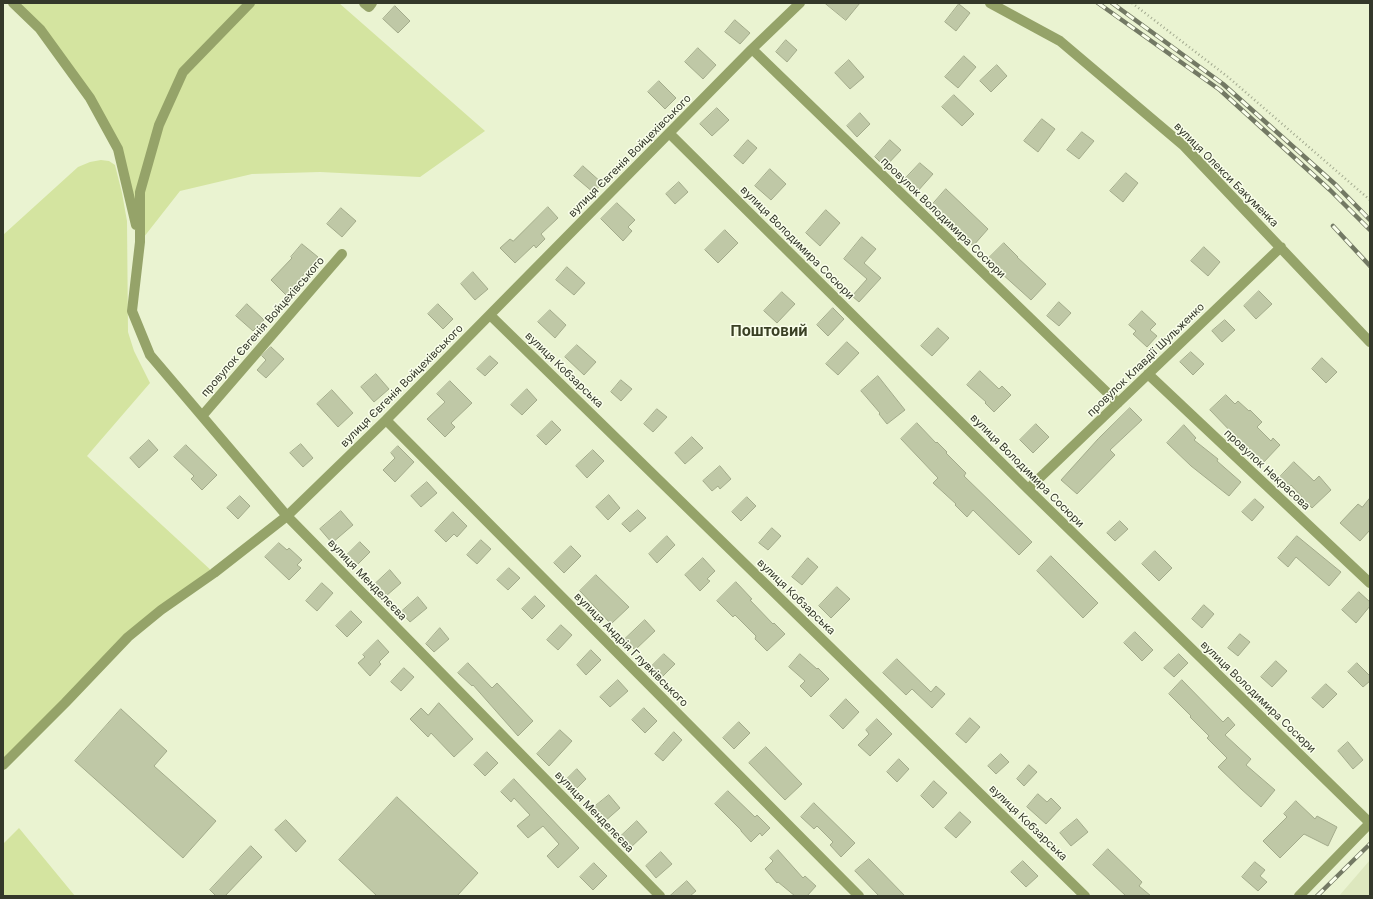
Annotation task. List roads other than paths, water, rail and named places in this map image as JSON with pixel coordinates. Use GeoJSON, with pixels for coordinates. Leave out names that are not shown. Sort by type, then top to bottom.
{"type":"FeatureCollection","features":[{"type":"Feature","properties":{"kind":"street"},"geometry":{"type":"LineString","coordinates":[[13,3],[40,29],[85,92],[118,149],[140,242]]}},
{"type":"Feature","properties":{"kind":"street"},"geometry":{"type":"LineString","coordinates":[[140,242],[140,192],[159,124],[183,72],[250,3]]}},
{"type":"Feature","properties":{"kind":"street"},"geometry":{"type":"LineString","coordinates":[[364,3],[369,7],[372,3]]}},
{"type":"Feature","properties":{"kind":"street","name":"вулиця Євгенія Войцехівського"},"geometry":{"type":"LineString","coordinates":[[3,765],[128,637],[161,610],[214,573],[288,516],[386,420],[752,49],[800,3]]}},
{"type":"Feature","properties":{"kind":"street","name":"вулиця Олекси Бакуменка"},"geometry":{"type":"LineString","coordinates":[[990,3],[1060,41],[1184,146],[1370,342]]}},
{"type":"Feature","properties":{"kind":"street","name":"провулок Володимира Сосюри"},"geometry":{"type":"LineString","coordinates":[[752,49],[1118,403]]}},
{"type":"Feature","properties":{"kind":"street","name":"вулиця Володимира Сосюри"},"geometry":{"type":"LineString","coordinates":[[669,133],[1028,489],[1370,823]]}},
{"type":"Feature","properties":{"kind":"street","name":"вулиця Менделєєва"},"geometry":{"type":"LineString","coordinates":[[140,242],[132,311],[150,355],[288,516],[660,896]]}},
{"type":"Feature","properties":{"kind":"street","name":"провулок Клавдії Шульженко"},"geometry":{"type":"LineString","coordinates":[[1028,489],[1281,247]]}},
{"type":"Feature","properties":{"kind":"street","name":"провулок Євгенія Войцехівського"},"geometry":{"type":"LineString","coordinates":[[202,416],[342,254]]}},
{"type":"Feature","properties":{"kind":"street","name":"вулиця Кобзарська"},"geometry":{"type":"LineString","coordinates":[[490,315],[1085,896]]}},
{"type":"Feature","properties":{"kind":"street","name":"провулок Некрасова"},"geometry":{"type":"LineString","coordinates":[[1148,374],[1370,583]]}},
{"type":"Feature","properties":{"kind":"street","name":"вулиця Андрія Глувківського"},"geometry":{"type":"LineString","coordinates":[[386,420],[859,896]]}},
{"type":"Feature","properties":{"kind":"street"},"geometry":{"type":"LineString","coordinates":[[1299,896],[1370,823]]}},
{"type":"Feature","properties":{"kind":"railway"},"geometry":{"type":"LineString","coordinates":[[1098,3],[1220,90],[1330,190],[1370,230]]}},
{"type":"Feature","properties":{"kind":"railway"},"geometry":{"type":"LineString","coordinates":[[1112,3],[1223,84],[1336,185],[1370,220]]}},
{"type":"Feature","properties":{"kind":"railway"},"geometry":{"type":"LineString","coordinates":[[1333,226],[1370,266]]}},
{"type":"Feature","properties":{"kind":"railway"},"geometry":{"type":"LineString","coordinates":[[1317,896],[1370,844]]}},
{"type":"Feature","properties":{"kind":"district","name":"Поштовий"},"geometry":{"type":"Point","coordinates":[769,331]}}]}
